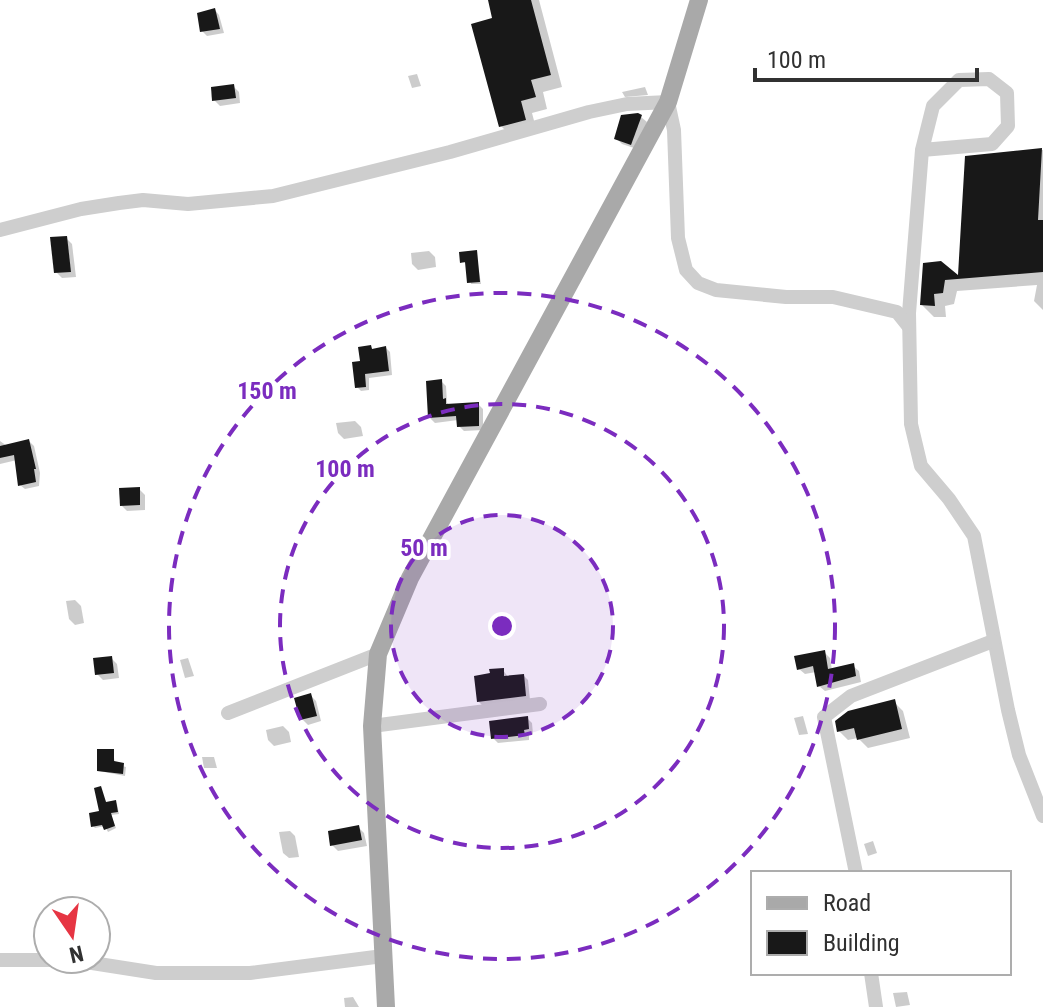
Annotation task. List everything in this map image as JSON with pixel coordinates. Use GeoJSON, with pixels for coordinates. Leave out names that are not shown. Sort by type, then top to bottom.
{"type":"FeatureCollection","features":[{"type":"Feature","properties":{"kind":"main road"},"geometry":{"type":"LineString","coordinates":[[386,1007],[372,726],[378,654],[410,578],[668,102],[699,0]]}},
{"type":"Feature","properties":{"kind":"street"},"geometry":{"type":"LineString","coordinates":[[922,150],[992,144],[1008,126],[1007,93],[989,79],[959,80],[933,106],[922,150],[909,327],[911,424],[921,466],[949,499],[974,536],[993,641],[1019,755],[1043,816]]}},
{"type":"Feature","properties":{"kind":"street"},"geometry":{"type":"LineString","coordinates":[[0,230],[81,209],[143,200],[188,204],[273,196],[450,152],[589,112],[627,104],[668,102],[674,130],[678,238],[686,270],[698,283],[716,290],[786,297],[833,297],[897,312],[909,327]]}},
{"type":"Feature","properties":{"kind":"street"},"geometry":{"type":"LineString","coordinates":[[856,871],[824,717],[851,696],[993,641]]}},
{"type":"Feature","properties":{"kind":"street"},"geometry":{"type":"LineString","coordinates":[[228,713],[378,654]]}},
{"type":"Feature","properties":{"kind":"street"},"geometry":{"type":"LineString","coordinates":[[372,726],[540,704]]}},
{"type":"Feature","properties":{"kind":"street"},"geometry":{"type":"LineString","coordinates":[[0,960],[73,960],[156,973],[250,973],[383,956]]}},
{"type":"Feature","properties":{"kind":"street"},"geometry":{"type":"LineString","coordinates":[[871,975],[876,1007]]}},
{"type":"Feature","properties":{"kind":"building"},"geometry":{"type":"Polygon","coordinates":[[[488,0],[531,0],[551,75],[531,80],[536,97],[521,101],[526,120],[499,127],[471,24],[492,18],[488,0]]]}},
{"type":"Feature","properties":{"kind":"building"},"geometry":{"type":"Polygon","coordinates":[[[215,8],[220,29],[200,32],[197,13],[215,8]]]}},
{"type":"Feature","properties":{"kind":"building"},"geometry":{"type":"Polygon","coordinates":[[[234,84],[236,98],[212,101],[211,87],[234,84]]]}},
{"type":"Feature","properties":{"kind":"building"},"geometry":{"type":"Polygon","coordinates":[[[621,115],[642,115],[631,145],[614,139],[621,115]]]}},
{"type":"Feature","properties":{"kind":"building"},"geometry":{"type":"Polygon","coordinates":[[[1042,148],[1038,220],[1043,220],[1043,272],[945,280],[943,293],[934,294],[935,306],[920,305],[923,263],[941,261],[958,275],[965,156],[1042,148]]]}},
{"type":"Feature","properties":{"kind":"building"},"geometry":{"type":"Polygon","coordinates":[[[67,236],[71,272],[54,273],[50,237],[67,236]]]}},
{"type":"Feature","properties":{"kind":"building"},"geometry":{"type":"Polygon","coordinates":[[[477,250],[480,282],[467,283],[465,262],[460,263],[459,252],[477,250]]]}},
{"type":"Feature","properties":{"kind":"building"},"geometry":{"type":"Polygon","coordinates":[[[371,345],[372,349],[386,346],[389,371],[365,374],[366,387],[355,388],[352,362],[360,361],[358,347],[371,345]]]}},
{"type":"Feature","properties":{"kind":"building"},"geometry":{"type":"Polygon","coordinates":[[[442,379],[446,404],[479,402],[479,426],[457,427],[456,416],[428,418],[426,381],[442,379]]]}},
{"type":"Feature","properties":{"kind":"building"},"geometry":{"type":"Polygon","coordinates":[[[29,439],[36,482],[18,486],[14,455],[0,458],[0,446],[29,439]]]}},
{"type":"Feature","properties":{"kind":"building"},"geometry":{"type":"Polygon","coordinates":[[[140,487],[140,505],[120,506],[119,488],[140,487]]]}},
{"type":"Feature","properties":{"kind":"building"},"geometry":{"type":"Polygon","coordinates":[[[825,650],[828,669],[854,663],[856,676],[817,687],[813,666],[797,670],[794,656],[825,650]]]}},
{"type":"Feature","properties":{"kind":"building"},"geometry":{"type":"Polygon","coordinates":[[[112,656],[114,673],[95,675],[93,658],[112,656]]]}},
{"type":"Feature","properties":{"kind":"building"},"geometry":{"type":"Polygon","coordinates":[[[504,668],[504,676],[524,674],[526,696],[477,702],[474,676],[490,673],[489,669],[504,668]]]}},
{"type":"Feature","properties":{"kind":"building"},"geometry":{"type":"Polygon","coordinates":[[[311,693],[317,716],[300,720],[294,698],[311,693]]]}},
{"type":"Feature","properties":{"kind":"building"},"geometry":{"type":"Polygon","coordinates":[[[895,699],[902,729],[857,740],[854,728],[837,732],[835,721],[848,711],[895,699]]]}},
{"type":"Feature","properties":{"kind":"building"},"geometry":{"type":"Polygon","coordinates":[[[528,716],[529,729],[524,730],[525,735],[491,739],[489,721],[528,716]]]}},
{"type":"Feature","properties":{"kind":"building"},"geometry":{"type":"Polygon","coordinates":[[[97,749],[114,749],[114,761],[124,763],[123,774],[97,771],[97,749]]]}},
{"type":"Feature","properties":{"kind":"building"},"geometry":{"type":"Polygon","coordinates":[[[101,786],[106,802],[116,800],[118,812],[111,813],[115,826],[104,830],[102,825],[91,827],[89,813],[99,811],[94,788],[101,786]]]}},
{"type":"Feature","properties":{"kind":"building"},"geometry":{"type":"Polygon","coordinates":[[[359,825],[362,840],[330,846],[328,831],[359,825]]]}}]}
